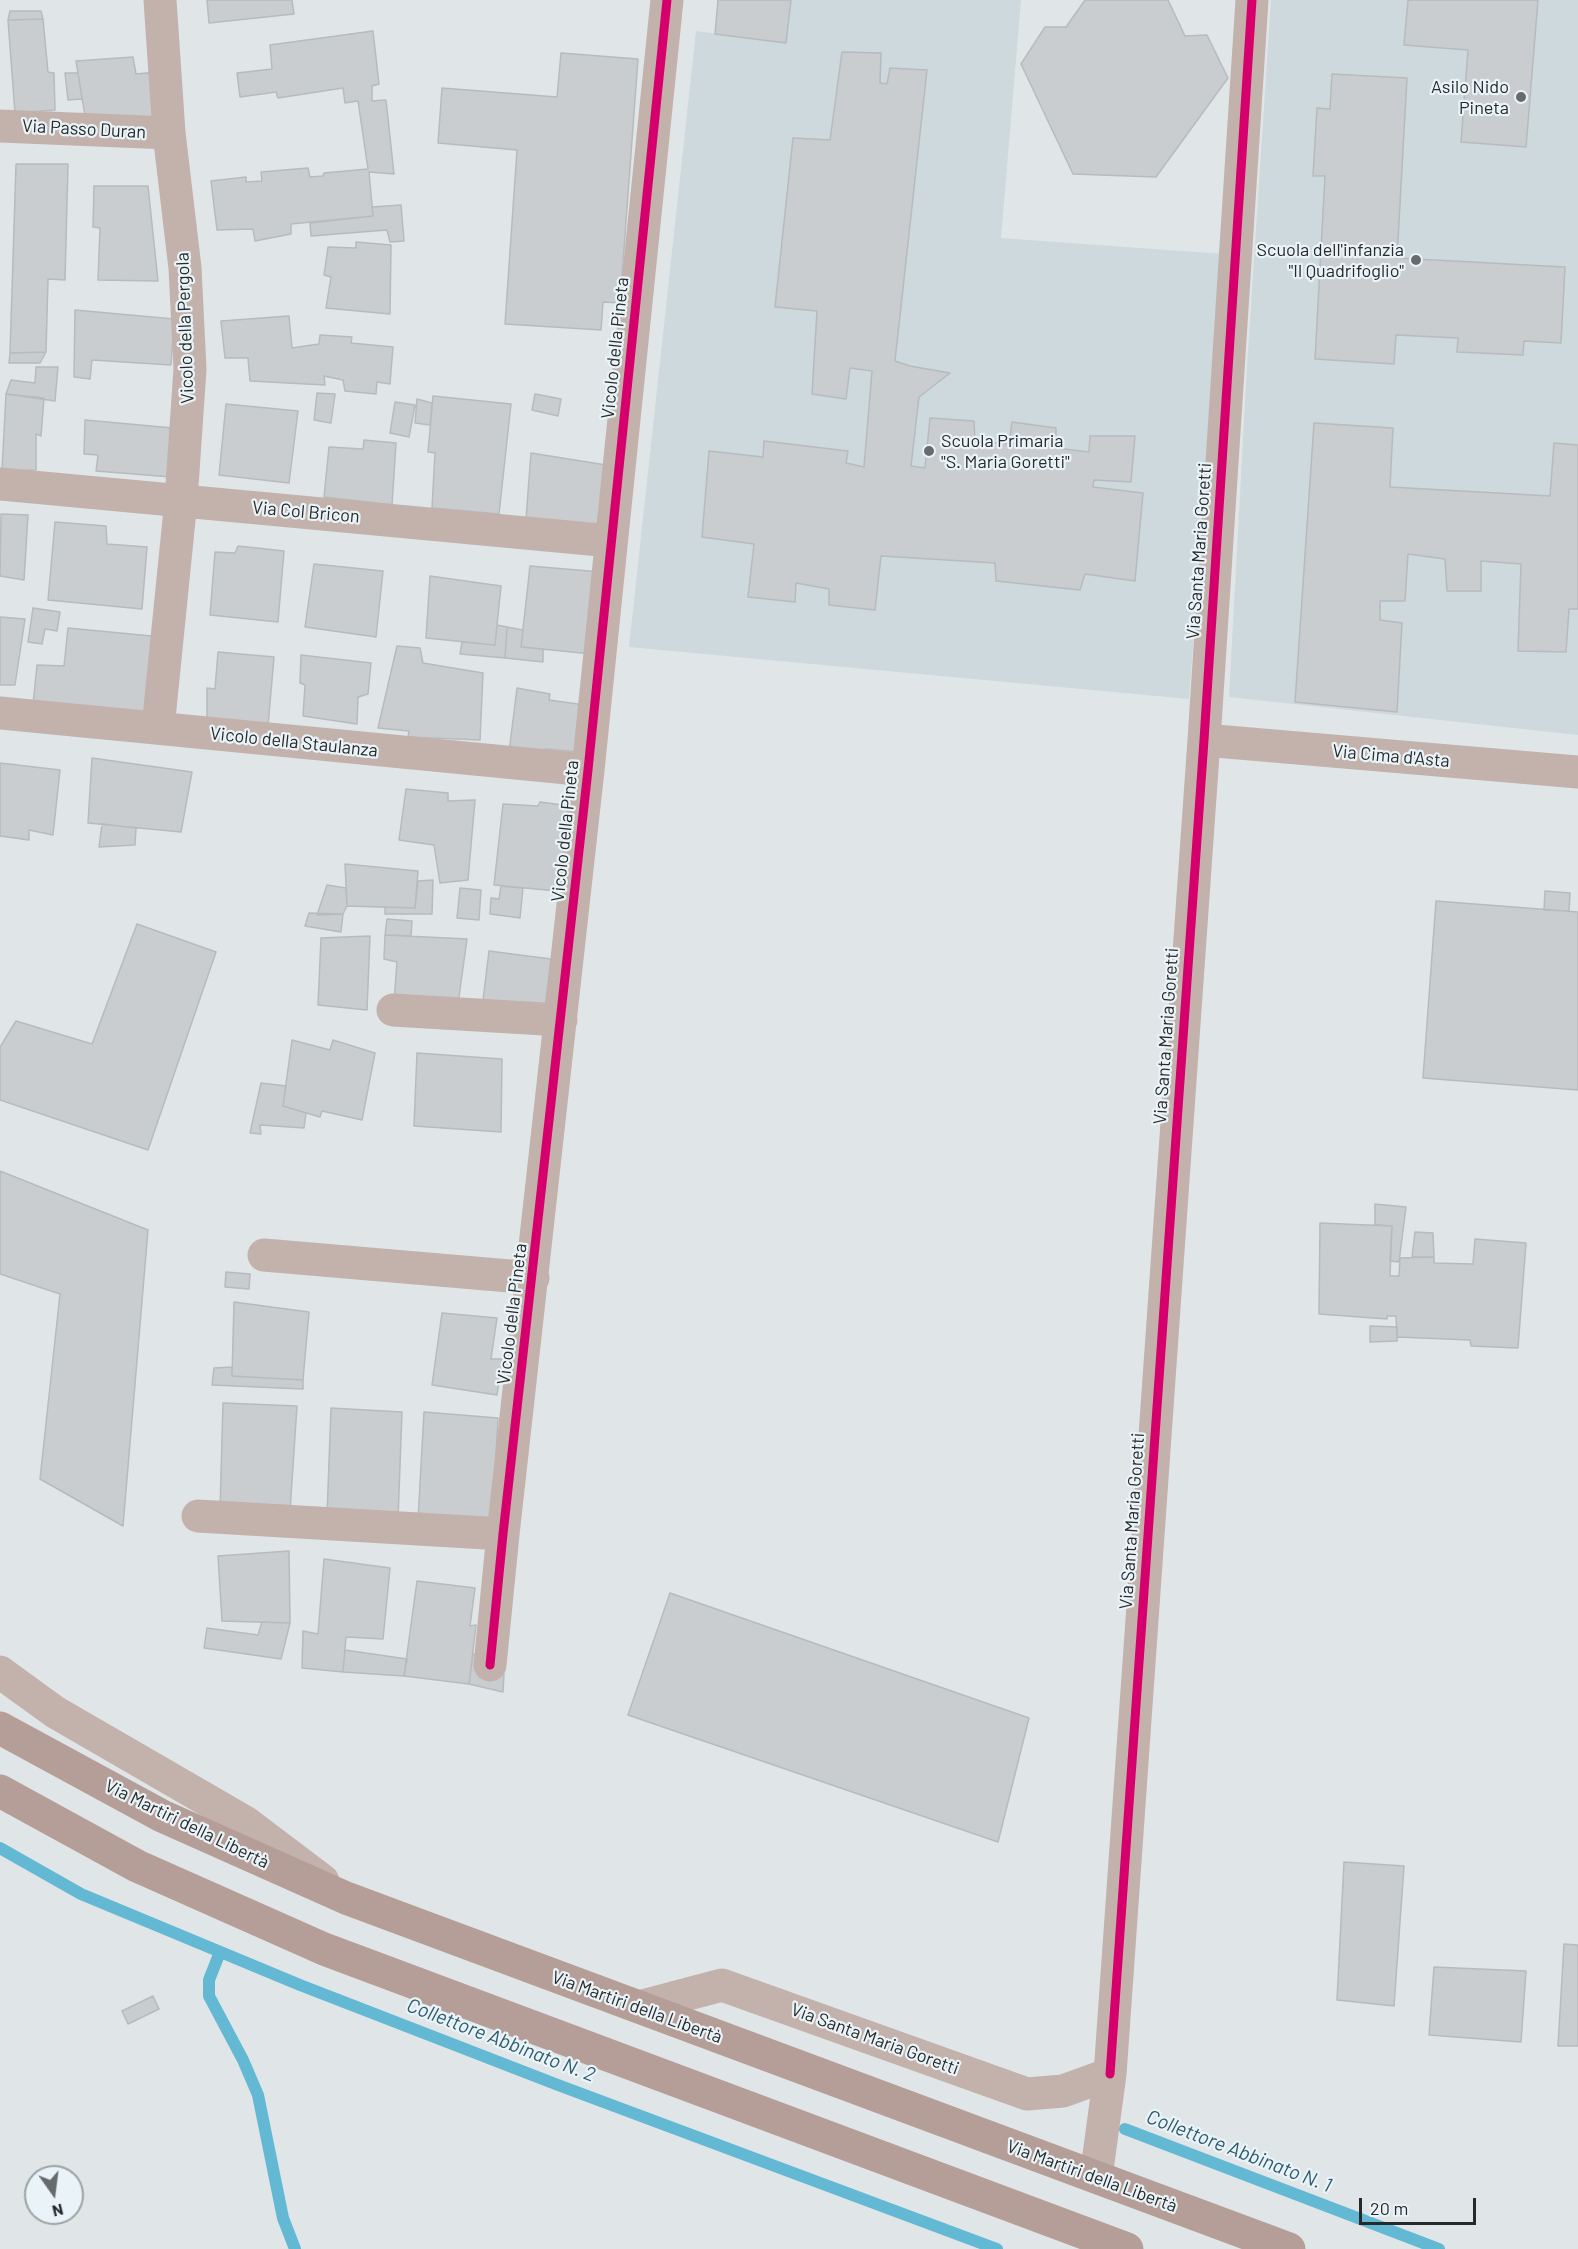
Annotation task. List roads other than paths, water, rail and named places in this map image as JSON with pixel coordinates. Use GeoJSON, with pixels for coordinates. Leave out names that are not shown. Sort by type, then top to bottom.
{"type":"FeatureCollection","features":[{"type":"Feature","properties":{"kind":"main road","name":"Via Martiri della Libertà"},"geometry":{"type":"LineString","coordinates":[[0,1728],[162,1816],[345,1898],[1289,2249]]}},
{"type":"Feature","properties":{"kind":"main road"},"geometry":{"type":"LineString","coordinates":[[0,1791],[137,1866],[324,1949],[1116,2247]]}},
{"type":"Feature","properties":{"kind":"street","name":"Vicolo della Pergola"},"geometry":{"type":"LineString","coordinates":[[158,728],[181,500],[190,369],[185,268],[169,133],[160,0]]}},
{"type":"Feature","properties":{"kind":"street","name":"Vicolo della Pineta"},"geometry":{"type":"LineString","coordinates":[[490,1665],[588,770],[667,0]]}},
{"type":"Feature","properties":{"kind":"street","name":"Via Santa Maria Goretti"},"geometry":{"type":"LineString","coordinates":[[1096,2177],[1110,2074],[1204,740],[1252,0]]}},
{"type":"Feature","properties":{"kind":"street","name":"Via Passo Duran"},"geometry":{"type":"LineString","coordinates":[[0,126],[169,133]]}},
{"type":"Feature","properties":{"kind":"street","name":"Via Col Bricon"},"geometry":{"type":"LineString","coordinates":[[0,484],[611,541]]}},
{"type":"Feature","properties":{"kind":"street","name":"Vicolo della Staulanza"},"geometry":{"type":"LineString","coordinates":[[0,713],[588,770]]}},
{"type":"Feature","properties":{"kind":"street","name":"Via Cima d'Asta"},"geometry":{"type":"LineString","coordinates":[[1204,740],[1578,772]]}},
{"type":"Feature","properties":{"kind":"street"},"geometry":{"type":"LineString","coordinates":[[393,1010],[561,1020]]}},
{"type":"Feature","properties":{"kind":"street"},"geometry":{"type":"LineString","coordinates":[[264,1255],[533,1278]]}},
{"type":"Feature","properties":{"kind":"street"},"geometry":{"type":"LineString","coordinates":[[198,1516],[503,1534]]}},
{"type":"Feature","properties":{"kind":"street"},"geometry":{"type":"LineString","coordinates":[[0,1672],[55,1712],[245,1822],[345,1898]]}},
{"type":"Feature","properties":{"kind":"street","name":"Via Santa Maria Goretti"},"geometry":{"type":"LineString","coordinates":[[639,2007],[722,1985],[1028,2094],[1063,2091],[1110,2074]]}},
{"type":"Feature","properties":{"kind":"waterway","name":"Collettore Abbinato N. 2"},"geometry":{"type":"LineString","coordinates":[[0,1848],[81,1894],[300,1985],[558,2085],[997,2249]]}},
{"type":"Feature","properties":{"kind":"waterway"},"geometry":{"type":"LineString","coordinates":[[220,1952],[209,1980],[209,1996],[243,2060],[258,2095],[283,2218],[295,2249]]}},
{"type":"Feature","properties":{"kind":"waterway","name":"Collettore Abbinato N. 1"},"geometry":{"type":"LineString","coordinates":[[1125,2129],[1439,2249]]}},
{"type":"Feature","properties":{"kind":"place","name":"Asilo Nido Pineta"},"geometry":{"type":"Point","coordinates":[1521,97]}},
{"type":"Feature","properties":{"kind":"place","name":"Scuola dell'infanzia \"Il Quadrifoglio\""},"geometry":{"type":"Point","coordinates":[1416,260]}},
{"type":"Feature","properties":{"kind":"place","name":"Scuola Primaria \"S. Maria Goretti\""},"geometry":{"type":"Point","coordinates":[929,451]}}]}
